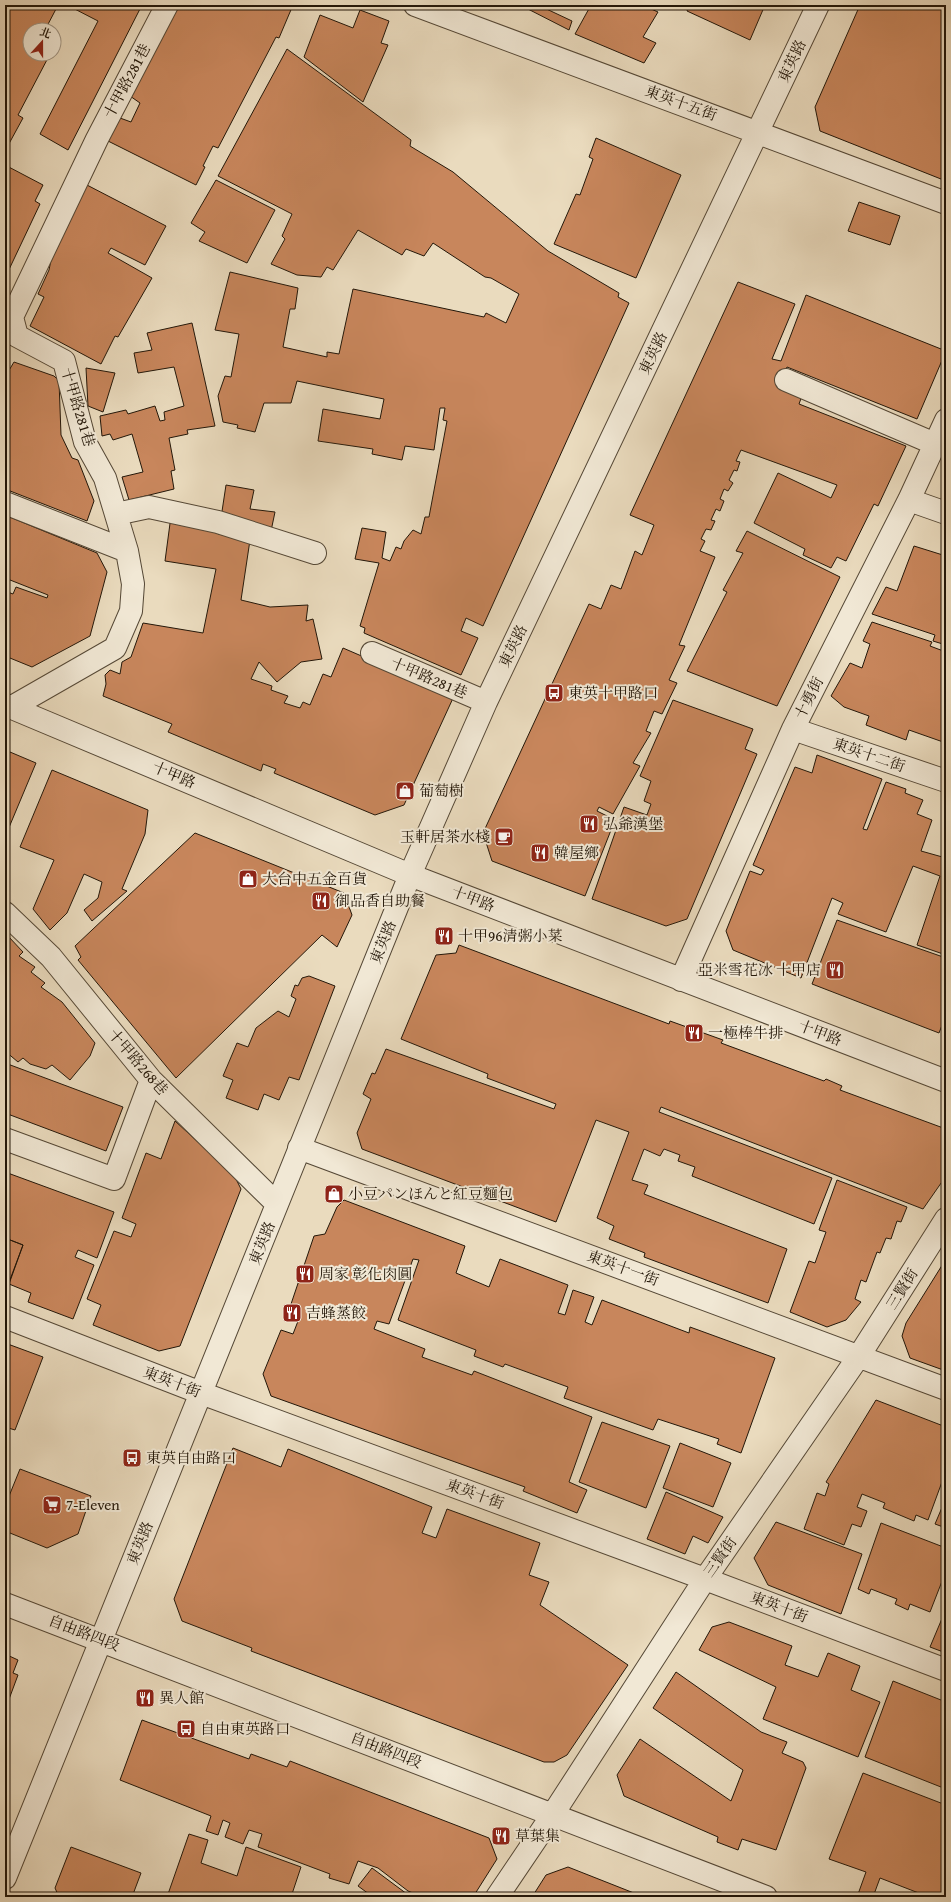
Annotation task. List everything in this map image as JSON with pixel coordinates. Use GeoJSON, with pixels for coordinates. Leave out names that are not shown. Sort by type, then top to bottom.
{"type":"FeatureCollection","features":[{"type":"Feature","properties":{"kind":"street","name":"十甲路281巷"},"geometry":{"type":"LineString","coordinates":[[8,706],[115,648],[131,610],[133,584],[127,551],[105,478],[85,442],[64,361],[18,336],[12,317],[97,139],[167,5]]}},
{"type":"Feature","properties":{"kind":"street","name":"東英十五街"},"geometry":{"type":"LineString","coordinates":[[415,5],[946,202]]}},
{"type":"Feature","properties":{"kind":"street","name":"東英路"},"geometry":{"type":"LineString","coordinates":[[5,1878],[410,875],[486,702],[759,132],[818,5]]}},
{"type":"Feature","properties":{"kind":"street"},"geometry":{"type":"LineString","coordinates":[[786,380],[935,444]]}},
{"type":"Feature","properties":{"kind":"street","name":"十勇街"},"geometry":{"type":"LineString","coordinates":[[681,980],[793,729],[909,500],[946,420]]}},
{"type":"Feature","properties":{"kind":"street"},"geometry":{"type":"LineString","coordinates":[[909,500],[946,513]]}},
{"type":"Feature","properties":{"kind":"street"},"geometry":{"type":"LineString","coordinates":[[5,503],[127,551]]}},
{"type":"Feature","properties":{"kind":"street"},"geometry":{"type":"LineString","coordinates":[[116,514],[149,507],[218,522],[315,553]]}},
{"type":"Feature","properties":{"kind":"street","name":"十甲路281巷"},"geometry":{"type":"LineString","coordinates":[[372,653],[486,702]]}},
{"type":"Feature","properties":{"kind":"street","name":"十甲路"},"geometry":{"type":"LineString","coordinates":[[8,706],[410,875],[946,1081]]}},
{"type":"Feature","properties":{"kind":"street","name":"東英十二街"},"geometry":{"type":"LineString","coordinates":[[793,729],[946,781]]}},
{"type":"Feature","properties":{"kind":"street","name":"十甲路268巷"},"geometry":{"type":"LineString","coordinates":[[5,913],[51,957],[151,1080],[277,1204]]}},
{"type":"Feature","properties":{"kind":"street"},"geometry":{"type":"LineString","coordinates":[[5,1139],[114,1178],[151,1080]]}},
{"type":"Feature","properties":{"kind":"street","name":"東英十一街"},"geometry":{"type":"LineString","coordinates":[[299,1148],[946,1389]]}},
{"type":"Feature","properties":{"kind":"street","name":"三賢街"},"geometry":{"type":"LineString","coordinates":[[497,1897],[553,1814],[705,1579],[859,1356],[946,1219]]}},
{"type":"Feature","properties":{"kind":"street","name":"東英十街"},"geometry":{"type":"LineString","coordinates":[[5,1317],[201,1393],[705,1579],[946,1670]]}},
{"type":"Feature","properties":{"kind":"street","name":"自由路四段"},"geometry":{"type":"LineString","coordinates":[[5,1604],[766,1897]]}},
{"type":"Feature","properties":{"kind":"building"},"geometry":{"type":"Polygon","coordinates":[[[5,5],[44,5],[56,9],[49,22],[22,22],[22,62],[46,62],[18,115],[23,118],[5,151],[5,5]]]}},
{"type":"Feature","properties":{"kind":"building"},"geometry":{"type":"Polygon","coordinates":[[[67,5],[142,5],[68,150],[40,134],[98,21],[67,5]]]}},
{"type":"Feature","properties":{"kind":"building"},"geometry":{"type":"Polygon","coordinates":[[[173,5],[293,5],[279,38],[276,37],[218,148],[213,146],[196,185],[108,141],[120,118],[131,122],[140,103],[130,96],[173,5]]]}},
{"type":"Feature","properties":{"kind":"building"},"geometry":{"type":"Polygon","coordinates":[[[528,5],[538,5],[572,21],[569,30],[526,8],[528,5]]]}},
{"type":"Feature","properties":{"kind":"building"},"geometry":{"type":"Polygon","coordinates":[[[591,5],[650,5],[649,8],[658,12],[643,37],[656,43],[644,63],[575,34],[591,5]]]}},
{"type":"Feature","properties":{"kind":"building"},"geometry":{"type":"Polygon","coordinates":[[[689,5],[765,5],[750,40],[687,11],[689,5]]]}},
{"type":"Feature","properties":{"kind":"building"},"geometry":{"type":"Polygon","coordinates":[[[860,5],[946,5],[946,181],[820,131],[815,107],[860,5]]]}},
{"type":"Feature","properties":{"kind":"building"},"geometry":{"type":"Polygon","coordinates":[[[360,10],[389,21],[381,43],[388,45],[363,102],[304,57],[320,15],[353,28],[360,10]]]}},
{"type":"Feature","properties":{"kind":"building"},"geometry":{"type":"Polygon","coordinates":[[[287,49],[411,140],[410,146],[453,172],[548,251],[619,293],[618,297],[629,303],[483,626],[466,618],[461,631],[478,638],[461,675],[364,633],[365,628],[360,626],[379,563],[355,559],[362,528],[386,532],[382,558],[390,561],[396,547],[401,549],[404,541],[413,530],[421,534],[425,517],[429,517],[447,421],[443,420],[445,408],[440,408],[434,450],[405,446],[402,460],[372,454],[373,449],[318,441],[323,409],[380,419],[384,399],[297,381],[291,403],[264,403],[255,432],[237,428],[238,425],[223,422],[218,396],[225,376],[231,377],[239,334],[215,330],[230,272],[298,288],[295,309],[290,309],[283,347],[327,357],[327,352],[339,354],[353,289],[484,317],[486,313],[506,323],[519,294],[491,278],[485,277],[433,243],[424,256],[406,249],[402,255],[358,230],[333,270],[327,267],[321,277],[297,275],[271,264],[285,239],[282,236],[292,214],[218,176],[287,49]]]}},
{"type":"Feature","properties":{"kind":"building"},"geometry":{"type":"Polygon","coordinates":[[[596,138],[681,175],[636,278],[554,244],[576,194],[580,195],[593,159],[589,157],[596,138]]]}},
{"type":"Feature","properties":{"kind":"building"},"geometry":{"type":"Polygon","coordinates":[[[5,165],[43,185],[35,201],[40,204],[5,278],[5,165]]]}},
{"type":"Feature","properties":{"kind":"building"},"geometry":{"type":"Polygon","coordinates":[[[216,180],[275,210],[247,263],[199,241],[205,232],[191,223],[216,180]]]}},
{"type":"Feature","properties":{"kind":"building"},"geometry":{"type":"Polygon","coordinates":[[[85,184],[166,226],[145,265],[111,248],[108,253],[152,278],[118,337],[115,336],[101,364],[30,326],[44,297],[38,294],[49,270],[53,250],[85,184]]]}},
{"type":"Feature","properties":{"kind":"building"},"geometry":{"type":"Polygon","coordinates":[[[859,202],[900,216],[890,245],[848,231],[859,202]]]}},
{"type":"Feature","properties":{"kind":"building"},"geometry":{"type":"Polygon","coordinates":[[[738,282],[795,304],[772,359],[781,361],[806,295],[946,351],[917,419],[787,367],[779,384],[803,393],[799,404],[906,446],[878,506],[874,504],[846,561],[837,557],[831,568],[803,555],[805,549],[754,523],[778,473],[831,498],[837,485],[741,450],[736,461],[740,462],[737,471],[734,470],[729,480],[733,483],[728,491],[724,489],[720,499],[724,501],[720,511],[716,509],[711,520],[715,521],[711,530],[706,529],[701,539],[705,541],[700,551],[715,557],[679,645],[685,646],[669,680],[677,683],[662,714],[654,711],[646,731],[651,733],[633,763],[640,766],[613,814],[599,807],[597,811],[615,820],[585,896],[492,861],[483,833],[589,604],[601,609],[611,585],[621,589],[635,551],[642,555],[654,525],[630,515],[738,282]]]}},
{"type":"Feature","properties":{"kind":"building"},"geometry":{"type":"Polygon","coordinates":[[[192,323],[215,426],[187,430],[188,434],[169,438],[175,470],[171,471],[174,489],[129,500],[122,477],[143,472],[132,434],[113,440],[110,434],[102,436],[100,416],[126,410],[128,414],[155,406],[160,421],[165,420],[164,412],[184,406],[174,367],[138,373],[134,353],[152,350],[147,333],[192,323]]]}},
{"type":"Feature","properties":{"kind":"building"},"geometry":{"type":"Polygon","coordinates":[[[14,362],[54,376],[59,381],[61,435],[72,458],[78,460],[94,501],[87,521],[5,489],[5,377],[14,362]]]}},
{"type":"Feature","properties":{"kind":"building"},"geometry":{"type":"Polygon","coordinates":[[[86,368],[115,373],[103,412],[88,406],[86,368]]]}},
{"type":"Feature","properties":{"kind":"building"},"geometry":{"type":"Polygon","coordinates":[[[226,485],[254,490],[250,509],[275,512],[271,531],[221,518],[226,485]]]}},
{"type":"Feature","properties":{"kind":"building"},"geometry":{"type":"Polygon","coordinates":[[[5,515],[97,553],[107,572],[90,636],[32,667],[5,656],[5,591],[13,594],[16,587],[47,598],[48,595],[5,578],[5,515]]]}},
{"type":"Feature","properties":{"kind":"building"},"geometry":{"type":"Polygon","coordinates":[[[171,516],[219,526],[218,534],[250,540],[241,600],[270,607],[308,605],[306,621],[313,619],[322,659],[301,662],[277,682],[259,662],[251,679],[272,686],[271,690],[288,696],[284,703],[300,708],[303,702],[310,705],[323,674],[331,677],[343,648],[454,696],[404,805],[375,815],[274,773],[276,769],[263,764],[261,771],[168,732],[172,724],[103,696],[106,684],[105,675],[110,670],[120,674],[122,662],[131,657],[143,623],[203,633],[216,569],[165,561],[171,516]]]}},
{"type":"Feature","properties":{"kind":"building"},"geometry":{"type":"Polygon","coordinates":[[[747,531],[840,577],[777,706],[687,671],[727,592],[723,590],[743,553],[736,551],[747,531]]]}},
{"type":"Feature","properties":{"kind":"building"},"geometry":{"type":"Polygon","coordinates":[[[914,546],[946,556],[946,645],[933,641],[935,635],[872,614],[886,587],[897,591],[914,546]]]}},
{"type":"Feature","properties":{"kind":"building"},"geometry":{"type":"Polygon","coordinates":[[[872,622],[932,642],[930,646],[946,652],[946,743],[909,730],[906,740],[866,725],[869,716],[844,707],[831,696],[850,663],[862,668],[870,644],[863,641],[872,622]]]}},
{"type":"Feature","properties":{"kind":"building"},"geometry":{"type":"Polygon","coordinates":[[[673,700],[753,729],[745,749],[757,754],[687,919],[666,926],[592,899],[624,807],[647,815],[651,804],[644,801],[651,781],[640,776],[673,700]]]}},
{"type":"Feature","properties":{"kind":"building"},"geometry":{"type":"Polygon","coordinates":[[[10,752],[36,763],[5,837],[5,765],[10,752]]]}},
{"type":"Feature","properties":{"kind":"building"},"geometry":{"type":"Polygon","coordinates":[[[817,755],[882,779],[863,829],[867,830],[886,782],[906,789],[905,793],[923,800],[917,814],[932,820],[921,851],[946,858],[946,955],[917,945],[940,876],[913,866],[886,932],[838,914],[843,903],[832,898],[801,978],[733,950],[726,931],[750,871],[761,875],[764,870],[753,865],[795,767],[812,773],[817,755]]]}},
{"type":"Feature","properties":{"kind":"building"},"geometry":{"type":"Polygon","coordinates":[[[52,770],[148,810],[145,834],[122,889],[127,891],[92,921],[84,910],[98,898],[102,882],[84,874],[67,913],[50,930],[33,909],[54,860],[20,847],[52,770]]]}},
{"type":"Feature","properties":{"kind":"building"},"geometry":{"type":"Polygon","coordinates":[[[195,833],[344,893],[352,915],[337,947],[322,935],[176,1078],[78,960],[81,957],[75,946],[195,833]]]}},
{"type":"Feature","properties":{"kind":"building"},"geometry":{"type":"Polygon","coordinates":[[[837,920],[946,958],[946,1015],[939,1033],[812,984],[837,920]]]}},
{"type":"Feature","properties":{"kind":"building"},"geometry":{"type":"Polygon","coordinates":[[[8,936],[23,952],[19,956],[35,967],[31,972],[45,983],[41,987],[62,1002],[95,1043],[90,1056],[70,1080],[52,1065],[46,1069],[30,1064],[23,1058],[18,1062],[5,1051],[5,940],[8,936]]]}},
{"type":"Feature","properties":{"kind":"building"},"geometry":{"type":"Polygon","coordinates":[[[459,945],[669,1024],[670,1021],[723,1040],[721,1043],[824,1081],[826,1079],[842,1086],[840,1090],[946,1129],[946,1176],[923,1209],[661,1107],[659,1112],[832,1178],[814,1224],[692,1176],[695,1167],[678,1161],[680,1155],[664,1149],[660,1156],[644,1149],[632,1180],[648,1185],[644,1194],[787,1249],[768,1303],[644,1257],[645,1253],[609,1239],[614,1226],[597,1218],[629,1132],[596,1120],[556,1222],[362,1149],[357,1133],[371,1099],[363,1094],[372,1073],[375,1074],[386,1049],[554,1109],[556,1104],[487,1078],[488,1074],[401,1039],[436,955],[456,953],[459,945]]]}},
{"type":"Feature","properties":{"kind":"building"},"geometry":{"type":"Polygon","coordinates":[[[309,976],[335,986],[299,1080],[289,1077],[279,1100],[264,1094],[258,1110],[226,1098],[233,1080],[223,1076],[237,1043],[248,1047],[256,1028],[278,1011],[289,1017],[296,999],[291,996],[295,985],[298,986],[302,978],[309,976]]]}},
{"type":"Feature","properties":{"kind":"building"},"geometry":{"type":"Polygon","coordinates":[[[5,1063],[123,1107],[106,1151],[5,1113],[5,1063]]]}},
{"type":"Feature","properties":{"kind":"building"},"geometry":{"type":"Polygon","coordinates":[[[175,1121],[234,1175],[241,1189],[180,1346],[159,1351],[93,1325],[101,1305],[87,1299],[114,1231],[131,1237],[136,1224],[122,1218],[146,1153],[161,1159],[175,1121]]]}},
{"type":"Feature","properties":{"kind":"building"},"geometry":{"type":"Polygon","coordinates":[[[5,1172],[114,1212],[97,1258],[78,1250],[75,1257],[94,1265],[73,1319],[28,1302],[31,1293],[9,1284],[23,1245],[5,1238],[5,1172]]]}},
{"type":"Feature","properties":{"kind":"building"},"geometry":{"type":"Polygon","coordinates":[[[837,1180],[907,1207],[901,1222],[897,1221],[891,1239],[886,1238],[880,1253],[877,1252],[866,1282],[861,1280],[855,1299],[861,1302],[846,1320],[827,1327],[790,1312],[809,1261],[815,1263],[826,1232],[819,1230],[837,1180]]]}},
{"type":"Feature","properties":{"kind":"building"},"geometry":{"type":"Polygon","coordinates":[[[344,1200],[465,1246],[456,1273],[489,1287],[500,1259],[568,1285],[558,1313],[565,1315],[573,1290],[594,1297],[585,1322],[592,1325],[602,1300],[689,1333],[690,1327],[775,1358],[741,1453],[717,1444],[719,1439],[658,1419],[653,1430],[564,1398],[568,1387],[505,1364],[503,1367],[474,1356],[476,1350],[398,1320],[419,1260],[413,1259],[389,1324],[377,1321],[374,1329],[425,1349],[422,1357],[472,1375],[474,1371],[592,1417],[569,1482],[587,1490],[577,1513],[523,1491],[525,1487],[271,1396],[263,1374],[281,1330],[293,1334],[300,1316],[289,1310],[314,1236],[325,1234],[337,1207],[344,1200]]]}},
{"type":"Feature","properties":{"kind":"building"},"geometry":{"type":"Polygon","coordinates":[[[5,1238],[23,1245],[5,1293],[5,1238]]]}},
{"type":"Feature","properties":{"kind":"building"},"geometry":{"type":"Polygon","coordinates":[[[946,1259],[946,1371],[910,1358],[902,1336],[906,1323],[946,1259]]]}},
{"type":"Feature","properties":{"kind":"building"},"geometry":{"type":"Polygon","coordinates":[[[5,1343],[43,1357],[15,1430],[5,1427],[5,1343]]]}},
{"type":"Feature","properties":{"kind":"building"},"geometry":{"type":"Polygon","coordinates":[[[876,1400],[946,1427],[946,1471],[928,1520],[916,1515],[914,1521],[883,1508],[885,1503],[862,1494],[857,1507],[867,1511],[861,1527],[852,1524],[844,1545],[804,1529],[817,1493],[825,1496],[829,1484],[826,1482],[876,1400]]]}},
{"type":"Feature","properties":{"kind":"building"},"geometry":{"type":"Polygon","coordinates":[[[602,1422],[670,1446],[646,1508],[579,1482],[602,1422]]]}},
{"type":"Feature","properties":{"kind":"building"},"geometry":{"type":"Polygon","coordinates":[[[680,1443],[731,1463],[713,1507],[663,1488],[680,1443]]]}},
{"type":"Feature","properties":{"kind":"building"},"geometry":{"type":"Polygon","coordinates":[[[233,1448],[281,1467],[288,1449],[432,1507],[422,1533],[436,1538],[447,1509],[540,1543],[529,1575],[549,1582],[540,1605],[628,1665],[567,1755],[554,1762],[544,1762],[251,1651],[252,1648],[182,1621],[174,1599],[233,1448]]]}},
{"type":"Feature","properties":{"kind":"building"},"geometry":{"type":"Polygon","coordinates":[[[20,1469],[91,1496],[78,1534],[47,1548],[5,1531],[5,1506],[20,1469]]]}},
{"type":"Feature","properties":{"kind":"building"},"geometry":{"type":"Polygon","coordinates":[[[666,1492],[723,1517],[708,1543],[693,1536],[685,1554],[647,1539],[666,1492]]]}},
{"type":"Feature","properties":{"kind":"building"},"geometry":{"type":"Polygon","coordinates":[[[946,1498],[946,1528],[935,1524],[946,1498]]]}},
{"type":"Feature","properties":{"kind":"building"},"geometry":{"type":"Polygon","coordinates":[[[776,1522],[862,1554],[841,1614],[768,1585],[754,1558],[776,1522]]]}},
{"type":"Feature","properties":{"kind":"building"},"geometry":{"type":"Polygon","coordinates":[[[881,1523],[946,1548],[946,1571],[930,1612],[910,1604],[908,1610],[895,1604],[897,1599],[871,1589],[869,1594],[858,1589],[881,1523]]]}},
{"type":"Feature","properties":{"kind":"building"},"geometry":{"type":"Polygon","coordinates":[[[946,1609],[946,1653],[930,1647],[946,1609]]]}},
{"type":"Feature","properties":{"kind":"building"},"geometry":{"type":"Polygon","coordinates":[[[729,1622],[792,1646],[785,1665],[818,1677],[828,1653],[860,1666],[851,1690],[880,1702],[858,1757],[763,1719],[776,1687],[699,1650],[712,1627],[729,1622]]]}},
{"type":"Feature","properties":{"kind":"building"},"geometry":{"type":"Polygon","coordinates":[[[5,1654],[18,1660],[13,1673],[18,1675],[5,1710],[5,1654]]]}},
{"type":"Feature","properties":{"kind":"building"},"geometry":{"type":"Polygon","coordinates":[[[676,1672],[761,1732],[787,1742],[782,1753],[803,1762],[806,1768],[776,1850],[742,1839],[738,1850],[717,1842],[718,1837],[624,1796],[617,1775],[640,1739],[731,1801],[743,1770],[653,1708],[676,1672]]]}},
{"type":"Feature","properties":{"kind":"building"},"geometry":{"type":"Polygon","coordinates":[[[893,1681],[946,1702],[946,1789],[865,1757],[893,1681]]]}},
{"type":"Feature","properties":{"kind":"building"},"geometry":{"type":"Polygon","coordinates":[[[142,1720],[249,1759],[251,1754],[287,1767],[290,1761],[489,1838],[497,1859],[473,1897],[423,1897],[408,1891],[378,1868],[358,1861],[349,1884],[329,1878],[330,1874],[258,1847],[262,1834],[249,1830],[243,1844],[225,1837],[230,1823],[223,1820],[218,1835],[206,1831],[211,1816],[120,1780],[142,1720]]]}},
{"type":"Feature","properties":{"kind":"building"},"geometry":{"type":"Polygon","coordinates":[[[863,1773],[946,1805],[946,1897],[929,1897],[880,1878],[873,1897],[857,1897],[866,1872],[829,1859],[863,1773]]]}},
{"type":"Feature","properties":{"kind":"building"},"geometry":{"type":"Polygon","coordinates":[[[189,1834],[208,1840],[201,1863],[237,1876],[246,1847],[301,1867],[291,1897],[167,1897],[189,1834]]]}},
{"type":"Feature","properties":{"kind":"building"},"geometry":{"type":"Polygon","coordinates":[[[71,1847],[141,1873],[132,1897],[59,1897],[55,1888],[71,1847]]]}},
{"type":"Feature","properties":{"kind":"building"},"geometry":{"type":"Polygon","coordinates":[[[568,1867],[644,1897],[532,1897],[546,1875],[568,1867]]]}},
{"type":"Feature","properties":{"kind":"building"},"geometry":{"type":"Polygon","coordinates":[[[372,1868],[411,1897],[373,1897],[358,1886],[372,1868]]]}},
{"type":"Feature","properties":{"kind":"place","name":"東英十甲路口"},"geometry":{"type":"Point","coordinates":[554,693]}},
{"type":"Feature","properties":{"kind":"place","name":"葡萄樹"},"geometry":{"type":"Point","coordinates":[405,791]}},
{"type":"Feature","properties":{"kind":"place","name":"弘爺漢堡"},"geometry":{"type":"Point","coordinates":[589,824]}},
{"type":"Feature","properties":{"kind":"place","name":"玉軒居茶水棧"},"geometry":{"type":"Point","coordinates":[504,837]}},
{"type":"Feature","properties":{"kind":"place","name":"韓屋鄉"},"geometry":{"type":"Point","coordinates":[540,853]}},
{"type":"Feature","properties":{"kind":"place","name":"大台中五金百貨"},"geometry":{"type":"Point","coordinates":[248,879]}},
{"type":"Feature","properties":{"kind":"place","name":"御品香自助餐"},"geometry":{"type":"Point","coordinates":[321,901]}},
{"type":"Feature","properties":{"kind":"place","name":"十甲96清粥小菜"},"geometry":{"type":"Point","coordinates":[444,936]}},
{"type":"Feature","properties":{"kind":"place","name":"亞米雪花冰 十甲店"},"geometry":{"type":"Point","coordinates":[835,970]}},
{"type":"Feature","properties":{"kind":"place","name":"一極棒牛排"},"geometry":{"type":"Point","coordinates":[694,1033]}},
{"type":"Feature","properties":{"kind":"place","name":"小豆パンほんと紅豆麵包"},"geometry":{"type":"Point","coordinates":[334,1194]}},
{"type":"Feature","properties":{"kind":"place","name":"周家 彰化肉圓"},"geometry":{"type":"Point","coordinates":[305,1274]}},
{"type":"Feature","properties":{"kind":"place","name":"吉蜂蒸餃"},"geometry":{"type":"Point","coordinates":[292,1313]}},
{"type":"Feature","properties":{"kind":"place","name":"東英自由路口"},"geometry":{"type":"Point","coordinates":[132,1458]}},
{"type":"Feature","properties":{"kind":"place","name":"7-Eleven"},"geometry":{"type":"Point","coordinates":[52,1505]}},
{"type":"Feature","properties":{"kind":"place","name":"異人館"},"geometry":{"type":"Point","coordinates":[145,1698]}},
{"type":"Feature","properties":{"kind":"place","name":"自由東英路口"},"geometry":{"type":"Point","coordinates":[186,1729]}},
{"type":"Feature","properties":{"kind":"place","name":"草葉集"},"geometry":{"type":"Point","coordinates":[501,1836]}}]}
